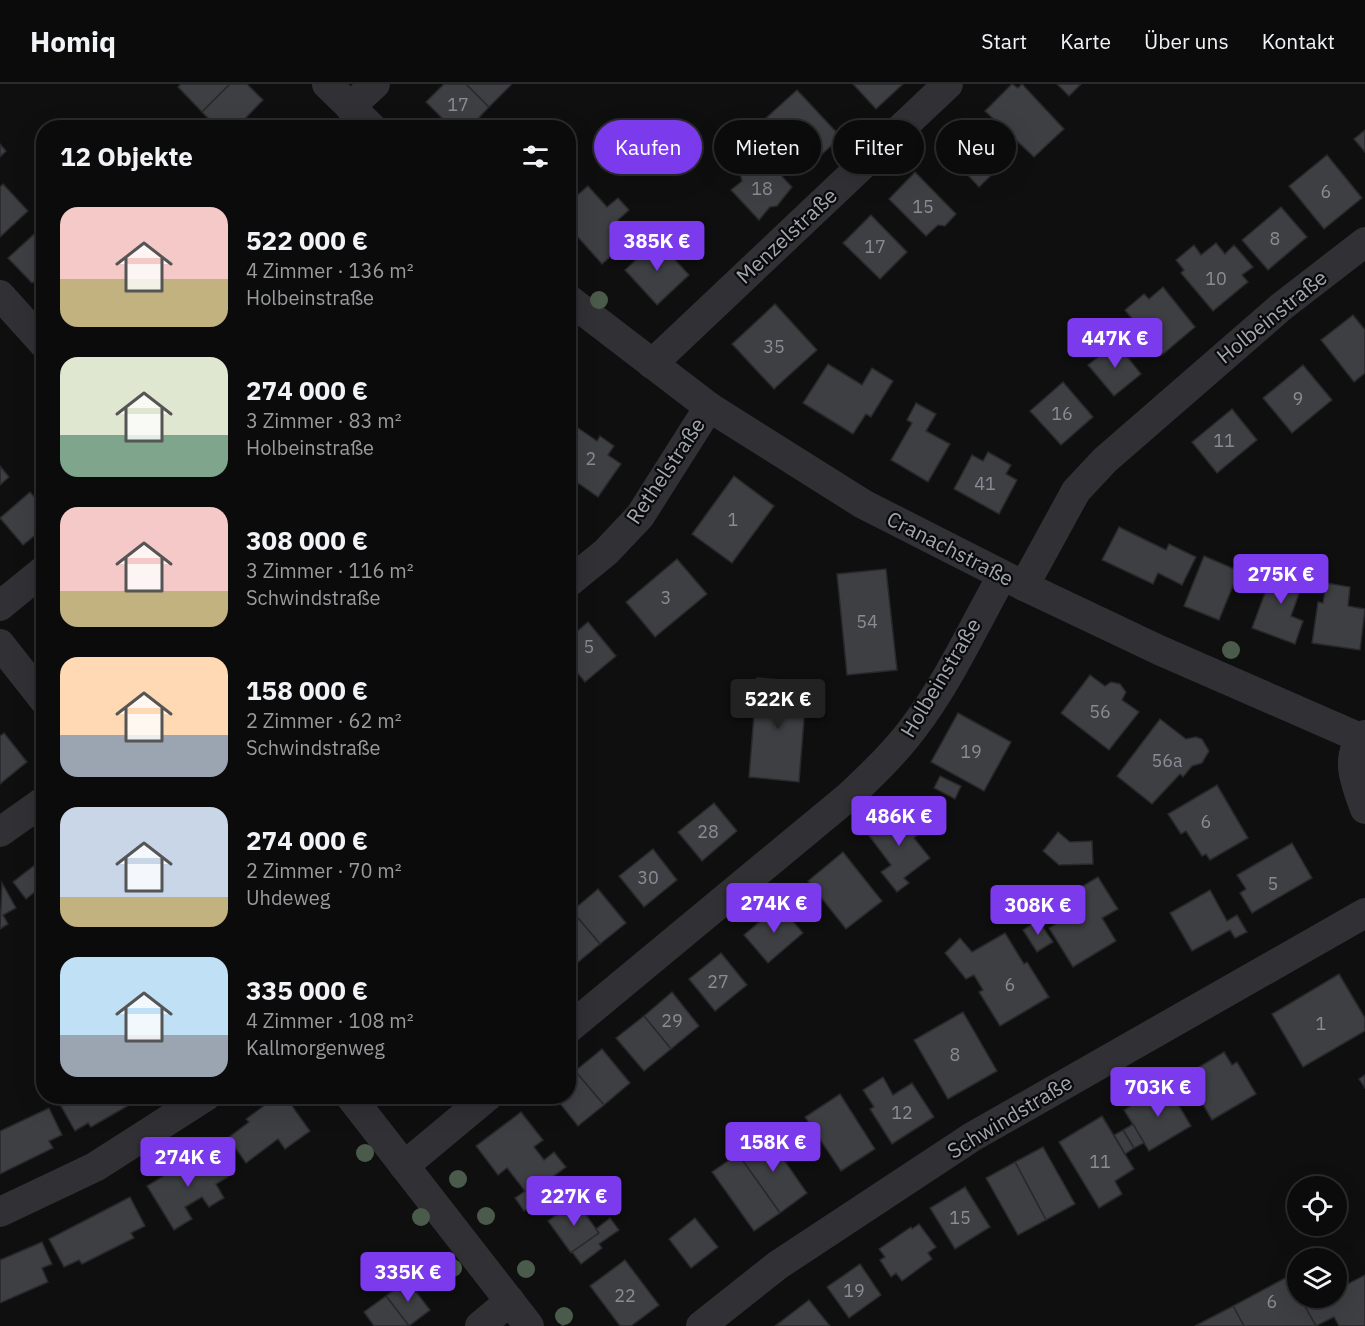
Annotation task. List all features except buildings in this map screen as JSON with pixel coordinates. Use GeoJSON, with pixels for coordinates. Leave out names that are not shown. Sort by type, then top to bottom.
{"type":"FeatureCollection","features":[{"type":"Feature","properties":{"kind":"street"},"geometry":{"type":"LineString","coordinates":[[327,84],[364,120]]}},
{"type":"Feature","properties":{"kind":"street"},"geometry":{"type":"LineString","coordinates":[[350,107],[375,84]]}},
{"type":"Feature","properties":{"kind":"street","name":"Menzelstraße"},"geometry":{"type":"LineString","coordinates":[[652,363],[948,84]]}},
{"type":"Feature","properties":{"kind":"street","name":"Holbeinstraße"},"geometry":{"type":"LineString","coordinates":[[576,1022],[848,797],[879,768],[909,733],[932,701],[1076,491],[1105,460],[1281,307],[1365,242]]}},
{"type":"Feature","properties":{"kind":"street"},"geometry":{"type":"LineString","coordinates":[[0,295],[36,335]]}},
{"type":"Feature","properties":{"kind":"street","name":"Cranachstraße"},"geometry":{"type":"LineString","coordinates":[[576,305],[709,406],[863,504],[1013,581],[1159,650],[1364,738]]}},
{"type":"Feature","properties":{"kind":"street","name":"Rethelstraße"},"geometry":{"type":"LineString","coordinates":[[576,576],[606,552],[640,516],[709,406]]}},
{"type":"Feature","properties":{"kind":"street"},"geometry":{"type":"LineString","coordinates":[[0,606],[36,577]]}},
{"type":"Feature","properties":{"kind":"street"},"geometry":{"type":"LineString","coordinates":[[0,644],[36,690]]}},
{"type":"Feature","properties":{"kind":"street"},"geometry":{"type":"LineString","coordinates":[[1364,738],[1352,763],[1365,809]]}},
{"type":"Feature","properties":{"kind":"street"},"geometry":{"type":"LineString","coordinates":[[0,832],[36,807]]}},
{"type":"Feature","properties":{"kind":"street","name":"Schwindstraße"},"geometry":{"type":"LineString","coordinates":[[701,1326],[778,1265],[972,1137],[1365,913]]}},
{"type":"Feature","properties":{"kind":"street"},"geometry":{"type":"LineString","coordinates":[[0,1212],[95,1167],[193,1104]]}},
{"type":"Feature","properties":{"kind":"street"},"geometry":{"type":"LineString","coordinates":[[356,1104],[529,1326]]}},
{"type":"Feature","properties":{"kind":"street"},"geometry":{"type":"LineString","coordinates":[[405,1166],[479,1104]]}},
{"type":"Feature","properties":{"kind":"street"},"geometry":{"type":"LineString","coordinates":[[480,1326],[510,1301]]}}]}
